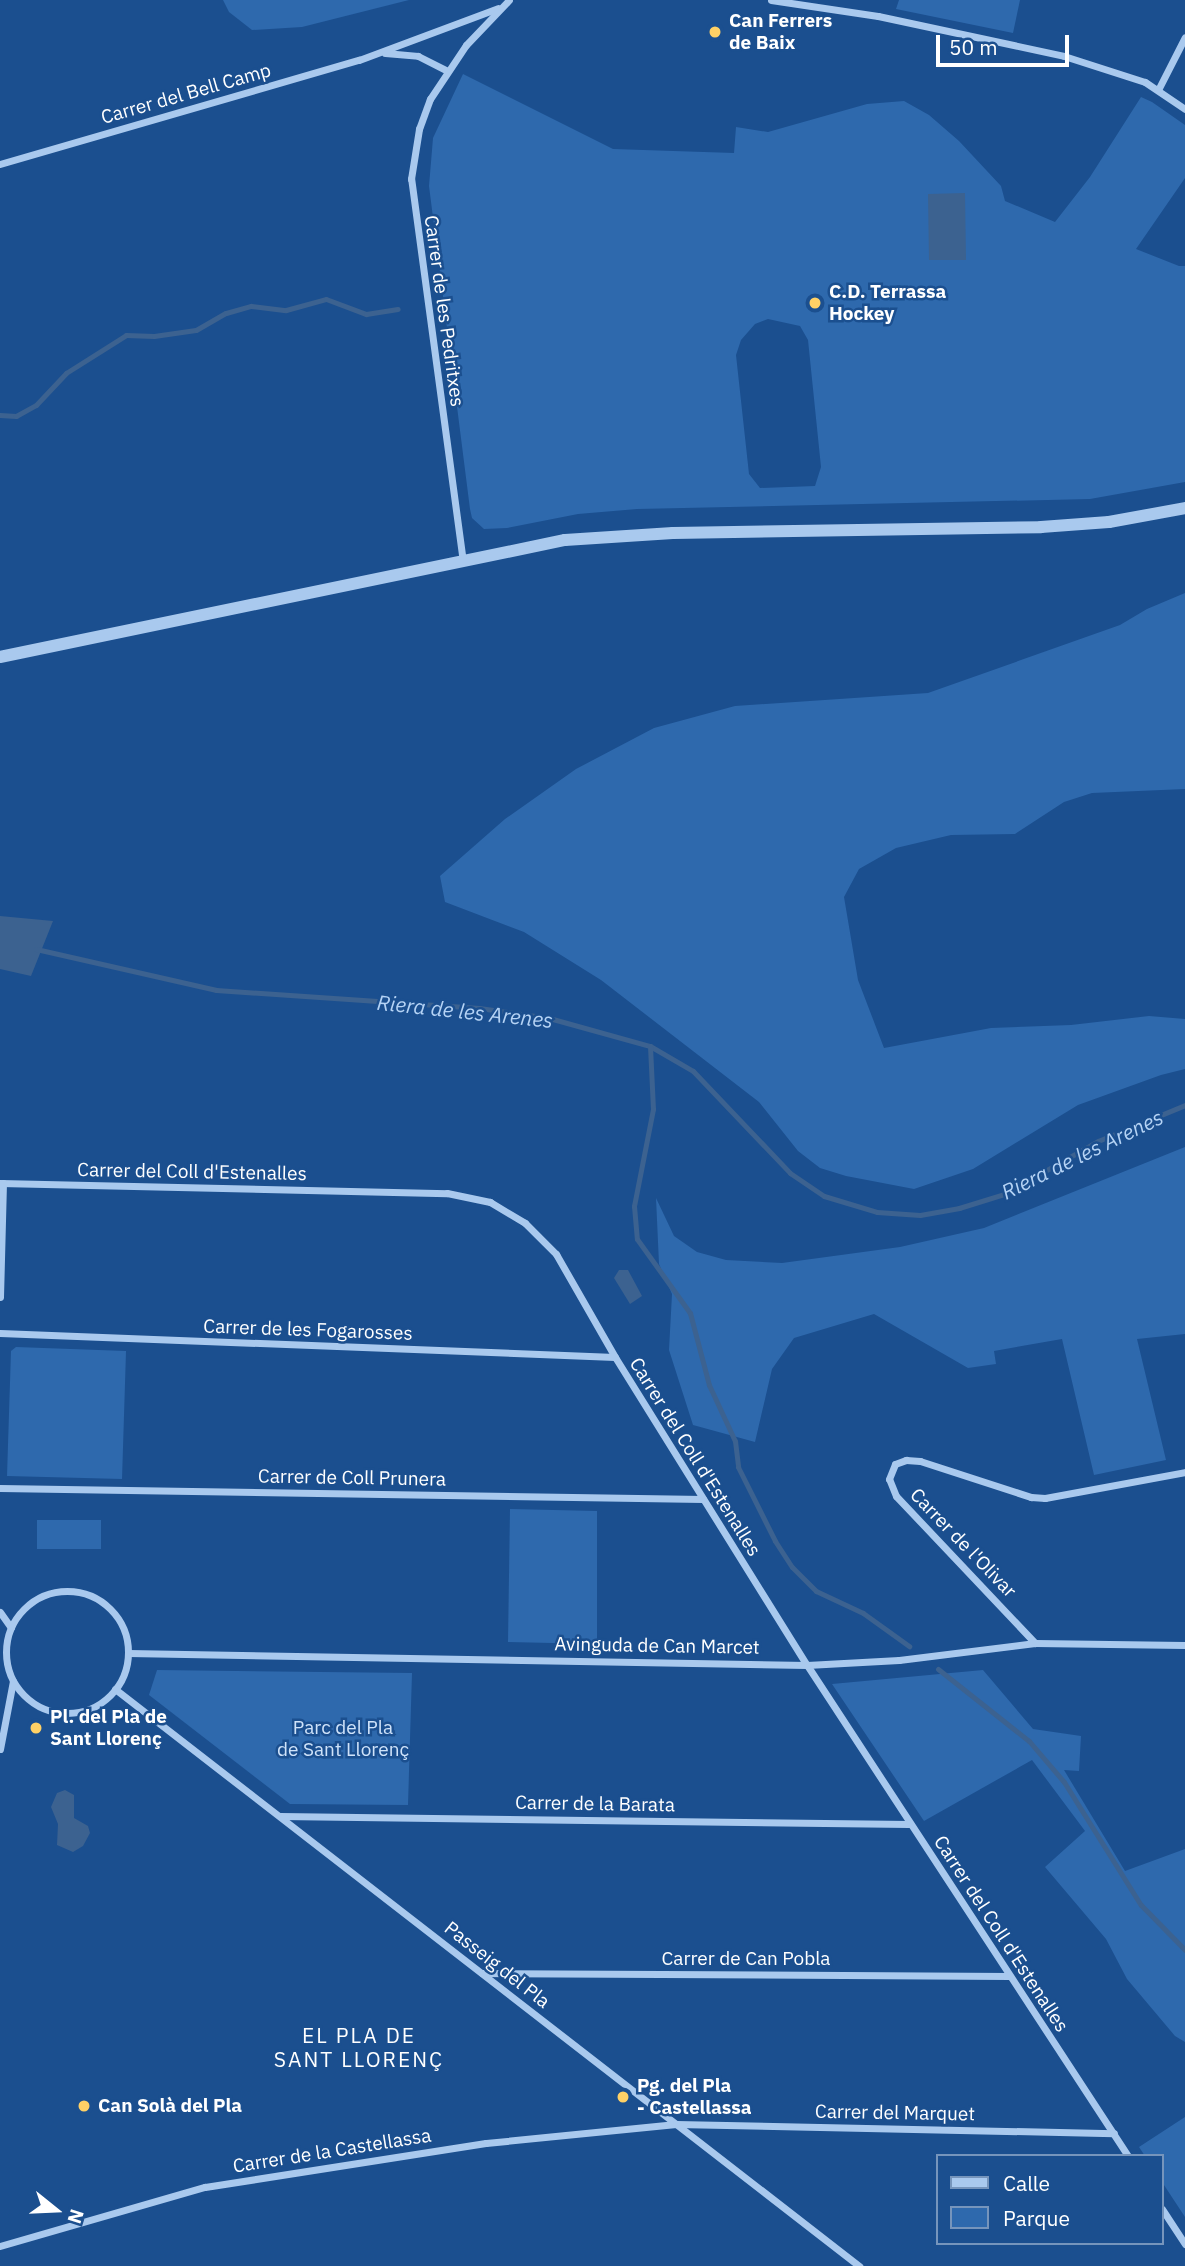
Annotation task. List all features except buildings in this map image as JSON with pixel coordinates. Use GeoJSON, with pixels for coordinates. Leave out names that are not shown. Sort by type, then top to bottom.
{"type":"FeatureCollection","features":[{"type":"Feature","properties":{"kind":"street","name":"Carrer de les Pedritxes"},"geometry":{"type":"LineString","coordinates":[[463,562],[411,179],[419,129],[429,99],[466,45],[509,0]]}},
{"type":"Feature","properties":{"kind":"street"},"geometry":{"type":"LineString","coordinates":[[771,0],[878,16],[1025,47],[1131,76],[1158,90],[1185,109]]}},
{"type":"Feature","properties":{"kind":"street","name":"Carrer de les Pedritxes"},"geometry":{"type":"LineString","coordinates":[[381,53],[502,6]]}},
{"type":"Feature","properties":{"kind":"street"},"geometry":{"type":"LineString","coordinates":[[1158,90],[1185,37]]}},
{"type":"Feature","properties":{"kind":"street"},"geometry":{"type":"LineString","coordinates":[[381,53],[418,56],[447,71]]}},
{"type":"Feature","properties":{"kind":"street","name":"Carrer del Bell Camp"},"geometry":{"type":"LineString","coordinates":[[0,164],[381,53]]}},
{"type":"Feature","properties":{"kind":"street"},"geometry":{"type":"LineString","coordinates":[[0,657],[565,540],[1041,527],[1109,522],[1185,508]]}},
{"type":"Feature","properties":{"kind":"street"},"geometry":{"type":"LineString","coordinates":[[0,1297],[2,1183]]}},
{"type":"Feature","properties":{"kind":"street","name":"Carrer del Coll d'Estenalles"},"geometry":{"type":"LineString","coordinates":[[2,1183],[447,1193],[490,1202],[525,1223],[556,1254],[615,1357],[807,1665],[1127,2154]]}},
{"type":"Feature","properties":{"kind":"street","name":"Carrer de les Fogarosses"},"geometry":{"type":"LineString","coordinates":[[0,1333],[615,1357]]}},
{"type":"Feature","properties":{"kind":"street","name":"Carrer de l'Olivar"},"geometry":{"type":"LineString","coordinates":[[1035,1643],[895,1496],[889,1479],[895,1464],[906,1460],[920,1461],[1031,1497],[1045,1498],[1185,1472]]}},
{"type":"Feature","properties":{"kind":"street","name":"Carrer de Coll Prunera"},"geometry":{"type":"LineString","coordinates":[[0,1488],[702,1499]]}},
{"type":"Feature","properties":{"kind":"street"},"geometry":{"type":"LineString","coordinates":[[73,1591],[92,1596],[108,1607],[126,1637],[128,1653],[124,1674],[115,1689],[88,1709],[64,1713],[35,1704],[13,1681],[3,1649],[11,1628],[20,1613],[35,1600],[53,1593],[73,1591]]}},
{"type":"Feature","properties":{"kind":"street"},"geometry":{"type":"LineString","coordinates":[[0,1612],[11,1628]]}},
{"type":"Feature","properties":{"kind":"street","name":"Avinguda de Can Marcet"},"geometry":{"type":"LineString","coordinates":[[128,1653],[807,1665],[899,1660],[1035,1643],[1185,1644]]}},
{"type":"Feature","properties":{"kind":"street"},"geometry":{"type":"LineString","coordinates":[[0,1749],[13,1681]]}},
{"type":"Feature","properties":{"kind":"street","name":"Passeig del Pla"},"geometry":{"type":"LineString","coordinates":[[115,1689],[859,2266]]}},
{"type":"Feature","properties":{"kind":"street","name":"Carrer de la Barata"},"geometry":{"type":"LineString","coordinates":[[280,1816],[909,1824]]}},
{"type":"Feature","properties":{"kind":"street","name":"Carrer de Can Pobla"},"geometry":{"type":"LineString","coordinates":[[482,1973],[1009,1976]]}},
{"type":"Feature","properties":{"kind":"street","name":"Carrer del Marquet"},"geometry":{"type":"LineString","coordinates":[[676,2124],[1114,2133]]}},
{"type":"Feature","properties":{"kind":"street","name":"Carrer de la Castellassa"},"geometry":{"type":"LineString","coordinates":[[0,2246],[205,2187],[486,2143],[676,2124]]}},
{"type":"Feature","properties":{"kind":"street"},"geometry":{"type":"LineString","coordinates":[[1164,2212],[1185,2244]]}},
{"type":"Feature","properties":{"kind":"green space"},"geometry":{"type":"Polygon","coordinates":[[[223,0],[409,0],[302,27],[252,30],[229,12],[223,0]]]}},
{"type":"Feature","properties":{"kind":"green space"},"geometry":{"type":"Polygon","coordinates":[[[899,0],[1020,0],[1013,33],[896,9],[899,0]]]}},
{"type":"Feature","properties":{"kind":"green space","name":"C.D. Terrassa Hockey"},"geometry":{"type":"Polygon","coordinates":[[[463,74],[613,149],[734,153],[736,127],[768,132],[867,104],[904,101],[929,115],[959,141],[1001,186],[1005,201],[1055,222],[1090,177],[1141,97],[1152,102],[1185,125],[1185,178],[1136,249],[1185,266],[1185,482],[1090,499],[637,509],[578,514],[507,528],[484,529],[472,518],[470,509],[429,186],[433,138],[463,74]],[[768,319],[755,324],[741,340],[736,355],[749,474],[760,488],[815,486],[821,467],[808,340],[800,326],[768,319]]]}},
{"type":"Feature","properties":{"kind":"green space"},"geometry":{"type":"Polygon","coordinates":[[[1185,593],[1185,789],[1092,793],[1064,802],[1015,834],[951,835],[896,848],[859,869],[844,897],[858,980],[884,1048],[991,1028],[1071,1025],[1149,1016],[1185,1019],[1185,1069],[1078,1105],[973,1169],[914,1189],[846,1176],[820,1168],[798,1151],[759,1102],[601,980],[524,932],[445,902],[440,876],[505,819],[576,769],[654,728],[735,706],[928,693],[1120,625],[1147,609],[1185,593]]]}},
{"type":"Feature","properties":{"kind":"green space"},"geometry":{"type":"Polygon","coordinates":[[[1185,1147],[1185,1334],[1137,1339],[1166,1460],[1094,1475],[1062,1339],[994,1351],[996,1364],[968,1368],[874,1314],[794,1338],[772,1369],[755,1442],[693,1425],[669,1350],[672,1294],[659,1264],[656,1198],[674,1236],[697,1252],[726,1260],[782,1263],[900,1247],[984,1228],[1185,1147]]]}},
{"type":"Feature","properties":{"kind":"green space"},"geometry":{"type":"Polygon","coordinates":[[[16,1347],[126,1351],[122,1479],[7,1476],[11,1351],[16,1347]]]}},
{"type":"Feature","properties":{"kind":"green space"},"geometry":{"type":"Polygon","coordinates":[[[510,1509],[597,1511],[597,1644],[508,1642],[510,1509]]]}},
{"type":"Feature","properties":{"kind":"green space"},"geometry":{"type":"Polygon","coordinates":[[[37,1520],[101,1520],[101,1549],[37,1549],[37,1520]]]}},
{"type":"Feature","properties":{"kind":"green space","name":"Parc del Pla de Sant Llorenç"},"geometry":{"type":"Polygon","coordinates":[[[157,1670],[412,1673],[408,1805],[290,1804],[149,1695],[157,1670]]]}},
{"type":"Feature","properties":{"kind":"green space"},"geometry":{"type":"Polygon","coordinates":[[[983,1670],[1033,1729],[1081,1736],[1079,1771],[1064,1770],[1125,1871],[1185,1849],[1185,2042],[1175,2036],[1127,1979],[1106,1939],[1045,1867],[1085,1831],[1032,1760],[924,1821],[832,1684],[983,1670]]]}},
{"type":"Feature","properties":{"kind":"green space"},"geometry":{"type":"Polygon","coordinates":[[[1185,2117],[1185,2217],[1164,2185],[1164,2154],[1144,2154],[1139,2147],[1185,2117]]]}},
{"type":"Feature","properties":{"kind":"shaded area"},"geometry":{"type":"Polygon","coordinates":[[[965,193],[966,260],[929,260],[928,194],[965,193]]]}},
{"type":"Feature","properties":{"kind":"shaded area"},"geometry":{"type":"Polygon","coordinates":[[[0,916],[53,921],[31,976],[0,969],[0,916]]]}},
{"type":"Feature","properties":{"kind":"shaded area"},"geometry":{"type":"Polygon","coordinates":[[[619,1270],[628,1270],[642,1296],[630,1304],[614,1278],[619,1270]]]}},
{"type":"Feature","properties":{"kind":"shaded area"},"geometry":{"type":"Polygon","coordinates":[[[65,1790],[74,1795],[74,1818],[88,1826],[90,1833],[83,1846],[73,1852],[57,1845],[58,1824],[51,1807],[57,1793],[65,1790]]]}},
{"type":"Feature","properties":{"kind":"waterway"},"geometry":{"type":"LineString","coordinates":[[0,415],[16,416],[36,405],[66,373],[126,335],[154,336],[196,330],[226,313],[251,306],[286,310],[326,299],[366,314],[398,309]]}},
{"type":"Feature","properties":{"kind":"waterway","name":"Riera de les Arenes"},"geometry":{"type":"LineString","coordinates":[[36,949],[216,990],[479,1008],[549,1018],[650,1046],[693,1071],[790,1173],[824,1196],[877,1212],[920,1215],[959,1208],[1004,1194],[1098,1141],[1185,1105]]}},
{"type":"Feature","properties":{"kind":"waterway"},"geometry":{"type":"LineString","coordinates":[[650,1046],[653,1109],[634,1206],[637,1239],[690,1313],[709,1385],[735,1441],[738,1467],[775,1541],[792,1567],[816,1591],[863,1613],[909,1646]]}},
{"type":"Feature","properties":{"kind":"waterway"},"geometry":{"type":"LineString","coordinates":[[938,1669],[1029,1741],[1064,1782],[1141,1905],[1185,1950]]}},
{"type":"Feature","properties":{"kind":"place","name":"Can Ferrers de Baix"},"geometry":{"type":"Point","coordinates":[715,32]}},
{"type":"Feature","properties":{"kind":"place","name":"C.D. Terrassa Hockey"},"geometry":{"type":"Point","coordinates":[815,303]}},
{"type":"Feature","properties":{"kind":"place","name":"Pl. del Pla de Sant Llorenç"},"geometry":{"type":"Point","coordinates":[36,1728]}},
{"type":"Feature","properties":{"kind":"place","name":"Pg. del Pla - Castellassa"},"geometry":{"type":"Point","coordinates":[623,2097]}},
{"type":"Feature","properties":{"kind":"place","name":"Can Solà del Pla"},"geometry":{"type":"Point","coordinates":[84,2106]}},
{"type":"Feature","properties":{"kind":"district","name":"EL PLA DE SANT LLORENÇ"},"geometry":{"type":"Point","coordinates":[359,2047]}}]}
